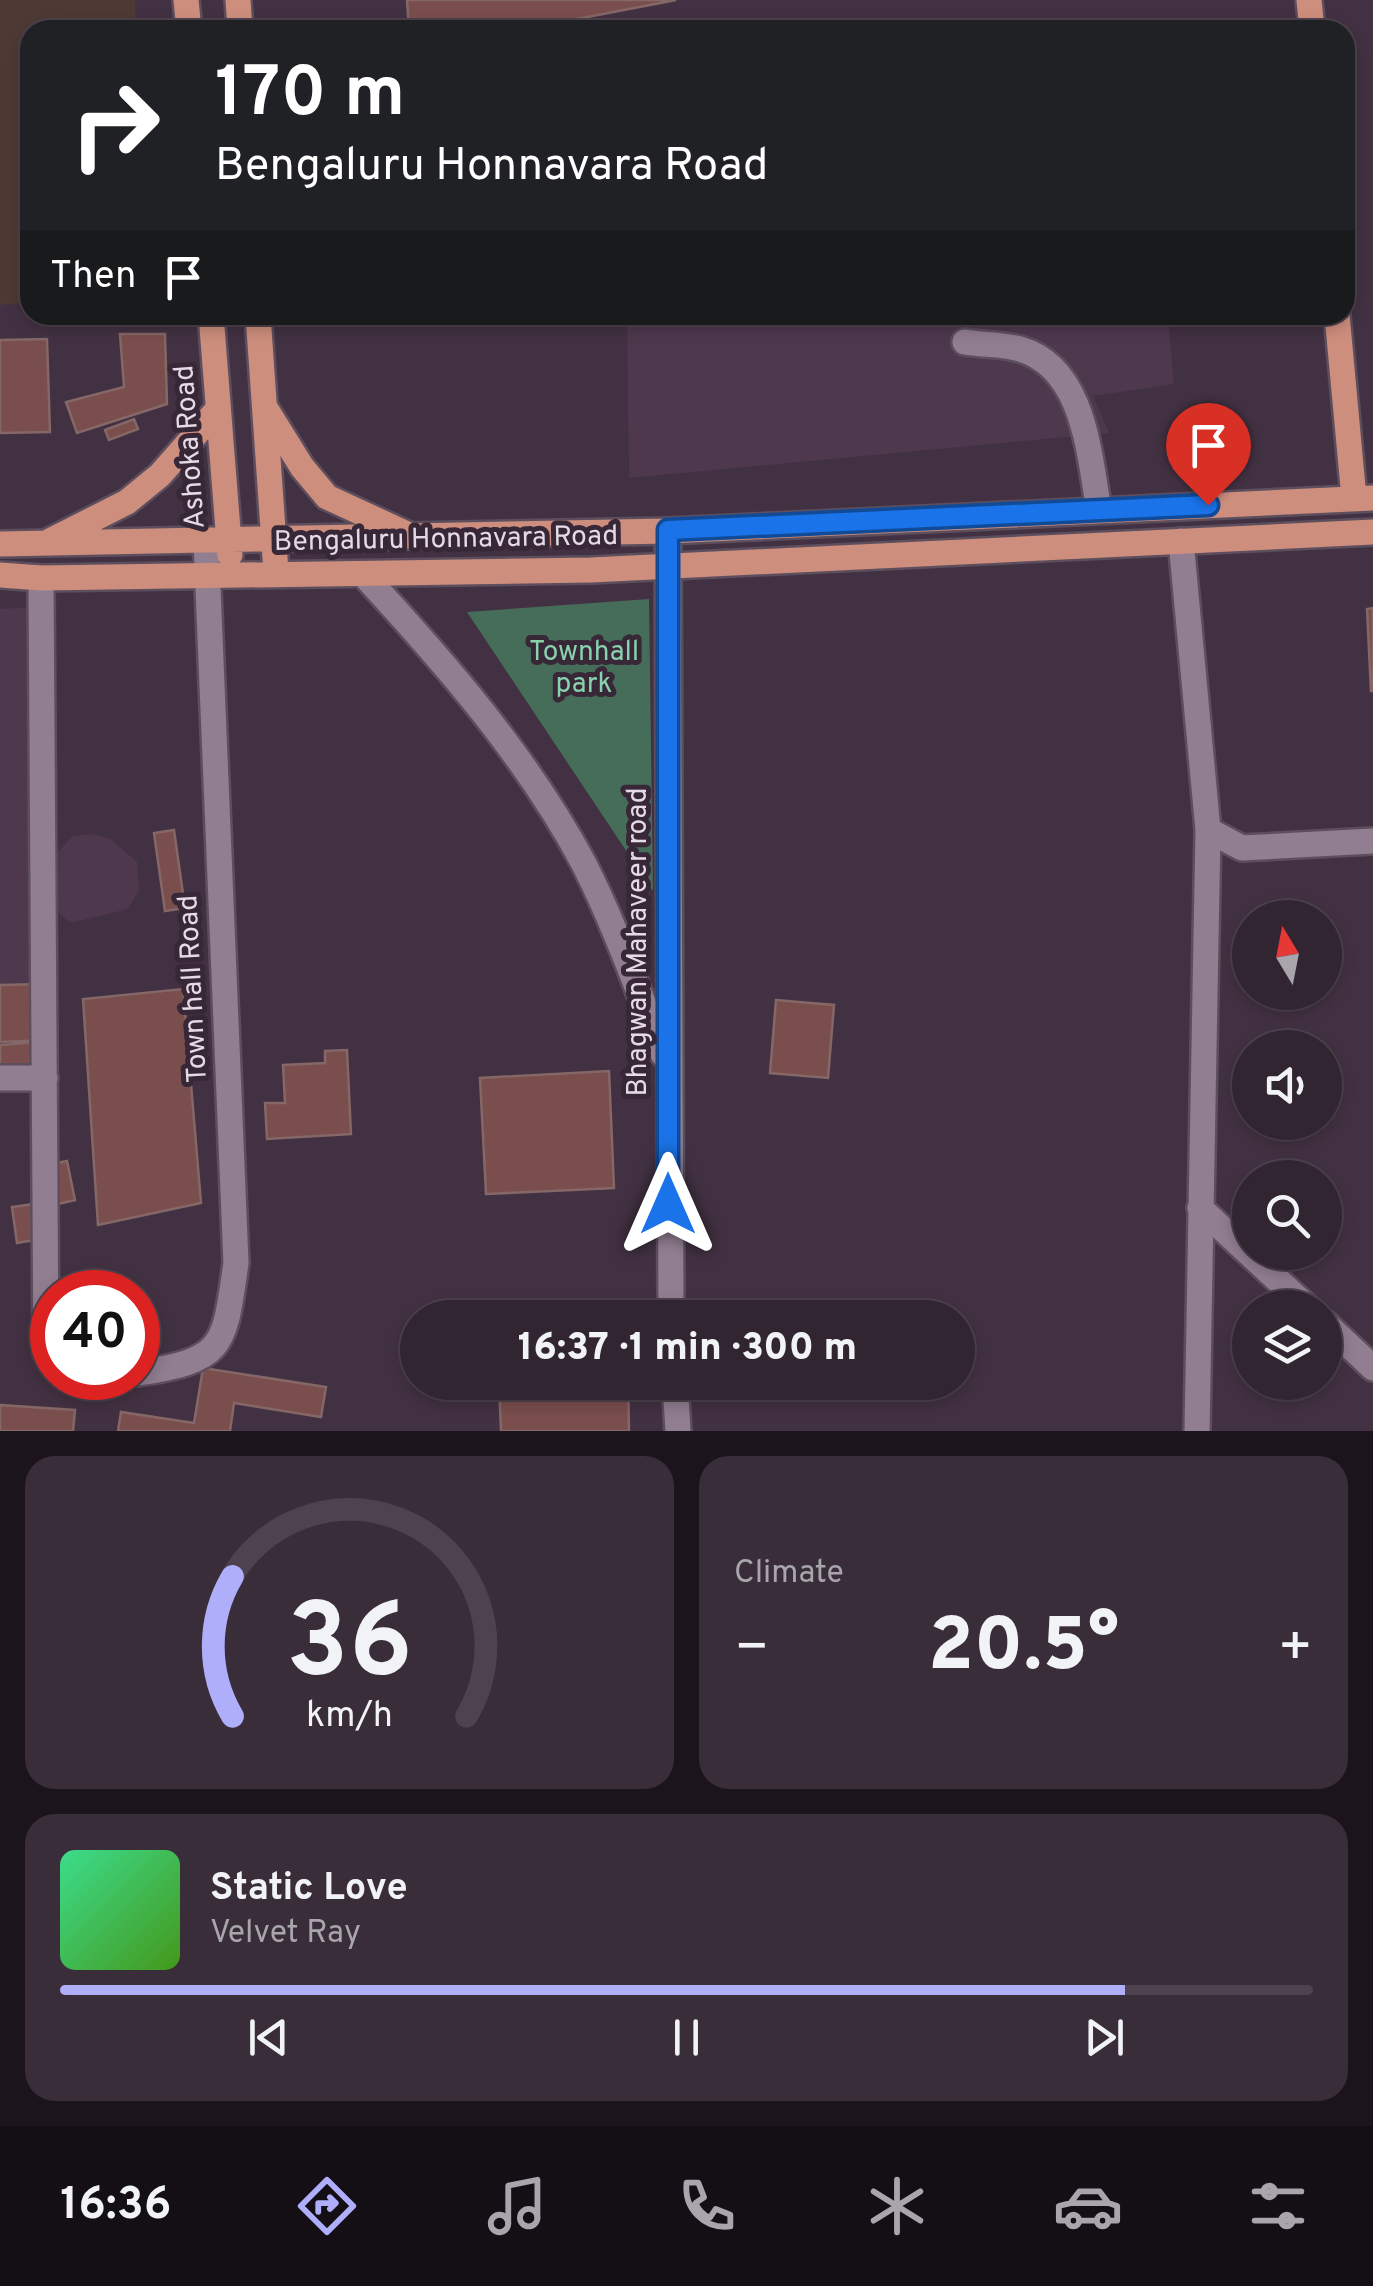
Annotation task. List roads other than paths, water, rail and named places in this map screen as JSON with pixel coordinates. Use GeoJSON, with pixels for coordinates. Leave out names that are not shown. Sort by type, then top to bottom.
{"type":"FeatureCollection","features":[{"type":"Feature","properties":{"kind":"main road","name":"Ashoka Road"},"geometry":{"type":"LineString","coordinates":[[212,325],[218,409],[220,575]]}},
{"type":"Feature","properties":{"kind":"main road"},"geometry":{"type":"LineString","coordinates":[[259,325],[276,572]]}},
{"type":"Feature","properties":{"kind":"main road"},"geometry":{"type":"LineString","coordinates":[[1338,325],[1363,498]]}},
{"type":"Feature","properties":{"kind":"main road"},"geometry":{"type":"LineString","coordinates":[[263,405],[302,467],[327,496],[415,538]]}},
{"type":"Feature","properties":{"kind":"main road"},"geometry":{"type":"LineString","coordinates":[[41,545],[127,502],[160,475],[218,409]]}},
{"type":"Feature","properties":{"kind":"main road","name":"Bengaluru Honnavara Road"},"geometry":{"type":"LineString","coordinates":[[0,544],[668,530],[1363,498]]}},
{"type":"Feature","properties":{"kind":"main road","name":"Bengaluru Honnavara Road"},"geometry":{"type":"LineString","coordinates":[[0,575],[41,578],[276,572],[363,574],[669,566],[1373,532]]}},
{"type":"Feature","properties":{"kind":"street"},"geometry":{"type":"LineString","coordinates":[[965,342],[1022,349],[1059,374],[1074,396],[1100,510]]}},
{"type":"Feature","properties":{"kind":"street","name":"Bhagwan Mahaveer road"},"geometry":{"type":"LineString","coordinates":[[668,530],[670,1300]]}},
{"type":"Feature","properties":{"kind":"street"},"geometry":{"type":"LineString","coordinates":[[1181,541],[1208,830],[1197,1431]]}},
{"type":"Feature","properties":{"kind":"street"},"geometry":{"type":"LineString","coordinates":[[363,574],[514,752],[584,864],[668,1068]]}},
{"type":"Feature","properties":{"kind":"street","name":"Town hall Road"},"geometry":{"type":"LineString","coordinates":[[160,1370],[184,1366],[213,1352],[227,1324],[236,1262],[220,575]]}},
{"type":"Feature","properties":{"kind":"street"},"geometry":{"type":"LineString","coordinates":[[41,578],[46,1270]]}},
{"type":"Feature","properties":{"kind":"street"},"geometry":{"type":"LineString","coordinates":[[1208,830],[1242,848],[1373,841]]}},
{"type":"Feature","properties":{"kind":"street"},"geometry":{"type":"LineString","coordinates":[[0,1078],[45,1078]]}},
{"type":"Feature","properties":{"kind":"street"},"geometry":{"type":"LineString","coordinates":[[1200,1208],[1289,1290]]}},
{"type":"Feature","properties":{"kind":"street"},"geometry":{"type":"LineString","coordinates":[[1342,1340],[1373,1368]]}},
{"type":"Feature","properties":{"kind":"street"},"geometry":{"type":"LineString","coordinates":[[676,1400],[678,1431]]}},
{"type":"Feature","properties":{"kind":"park label","name":"Townhall park"},"geometry":{"type":"Point","coordinates":[584,669]}}]}
